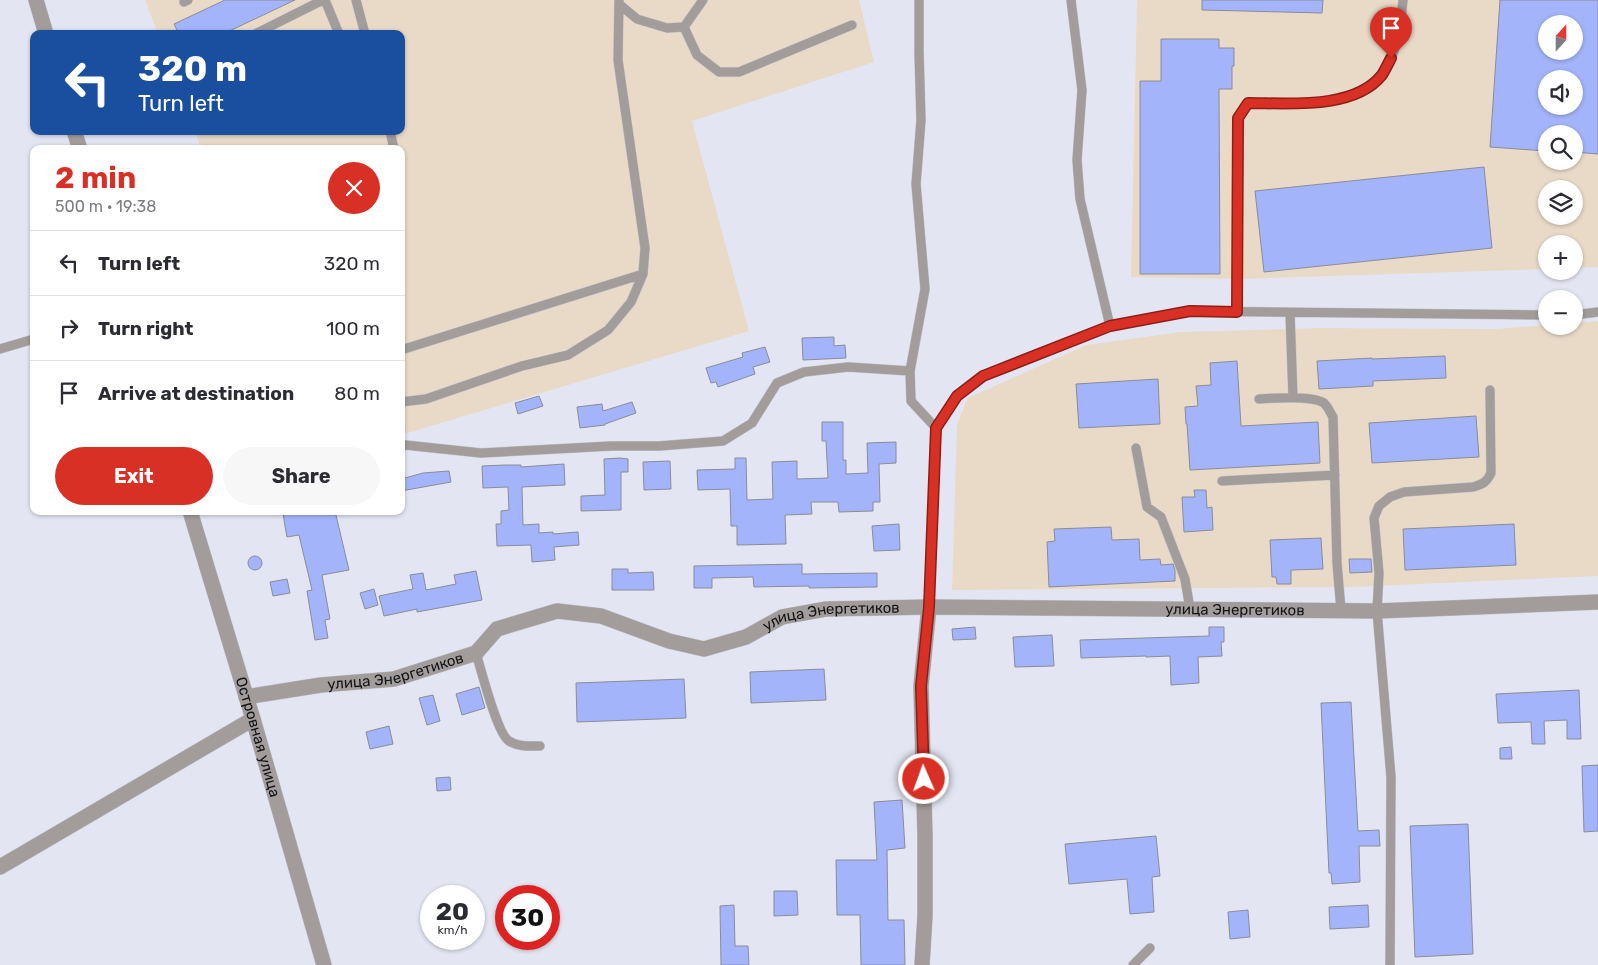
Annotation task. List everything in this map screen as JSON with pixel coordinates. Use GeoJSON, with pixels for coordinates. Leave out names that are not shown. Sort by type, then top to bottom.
{"type":"FeatureCollection","features":[{"type":"Feature","properties":{"kind":"street"},"geometry":{"type":"LineString","coordinates":[[36,0],[45,30]]}},
{"type":"Feature","properties":{"kind":"street","name":"Островная улица"},"geometry":{"type":"LineString","coordinates":[[191,515],[253,719],[324,965]]}},
{"type":"Feature","properties":{"kind":"street","name":"улица Энергетиков"},"geometry":{"type":"LineString","coordinates":[[246,696],[321,685],[394,679],[476,653],[497,629],[557,611],[601,616],[668,641],[704,649],[746,637],[782,617],[826,609],[929,607],[1377,611],[1598,602]]}},
{"type":"Feature","properties":{"kind":"street"},"geometry":{"type":"LineString","coordinates":[[922,965],[925,916],[925,835],[921,686],[929,607]]}},
{"type":"Feature","properties":{"kind":"street"},"geometry":{"type":"LineString","coordinates":[[0,866],[253,719]]}},
{"type":"Feature","properties":{"kind":"lane"},"geometry":{"type":"LineString","coordinates":[[263,30],[324,0],[337,30]]}},
{"type":"Feature","properties":{"kind":"lane"},"geometry":{"type":"LineString","coordinates":[[356,0],[364,30]]}},
{"type":"Feature","properties":{"kind":"lane"},"geometry":{"type":"LineString","coordinates":[[684,27],[702,0]]}},
{"type":"Feature","properties":{"kind":"lane"},"geometry":{"type":"LineString","coordinates":[[919,0],[921,120],[916,184],[925,289],[910,371],[911,401],[936,428]]}},
{"type":"Feature","properties":{"kind":"lane"},"geometry":{"type":"LineString","coordinates":[[1071,0],[1082,90],[1077,160],[1080,199],[1110,326]]}},
{"type":"Feature","properties":{"kind":"lane"},"geometry":{"type":"LineString","coordinates":[[1237,312],[1238,118],[1248,103],[1321,103],[1343,98],[1365,89],[1381,76],[1391,58],[1399,31],[1403,0]]}},
{"type":"Feature","properties":{"kind":"lane"},"geometry":{"type":"LineString","coordinates":[[619,2],[637,19],[668,28],[684,27]]}},
{"type":"Feature","properties":{"kind":"lane"},"geometry":{"type":"LineString","coordinates":[[405,402],[426,399],[522,366],[568,355],[608,330],[631,302],[643,274],[644,248],[618,60],[619,2]]}},
{"type":"Feature","properties":{"kind":"lane"},"geometry":{"type":"LineString","coordinates":[[684,27],[697,55],[719,72],[739,72],[852,25]]}},
{"type":"Feature","properties":{"kind":"lane"},"geometry":{"type":"LineString","coordinates":[[405,349],[643,274]]}},
{"type":"Feature","properties":{"kind":"lane"},"geometry":{"type":"LineString","coordinates":[[929,607],[936,428],[957,396],[983,376],[1110,326],[1190,311],[1538,316]]}},
{"type":"Feature","properties":{"kind":"lane"},"geometry":{"type":"LineString","coordinates":[[1583,314],[1598,312]]}},
{"type":"Feature","properties":{"kind":"lane"},"geometry":{"type":"LineString","coordinates":[[1290,313],[1293,398]]}},
{"type":"Feature","properties":{"kind":"lane"},"geometry":{"type":"LineString","coordinates":[[0,350],[30,340]]}},
{"type":"Feature","properties":{"kind":"lane"},"geometry":{"type":"LineString","coordinates":[[405,445],[481,453],[723,442],[752,423],[776,383],[804,372],[848,367],[910,371]]}},
{"type":"Feature","properties":{"kind":"lane"},"geometry":{"type":"LineString","coordinates":[[1390,965],[1391,777],[1377,611],[1379,573],[1374,518],[1379,506],[1390,497],[1404,492],[1474,487],[1488,480],[1491,473],[1490,390]]}},
{"type":"Feature","properties":{"kind":"lane"},"geometry":{"type":"LineString","coordinates":[[1259,399],[1293,398],[1317,400],[1324,404],[1333,417],[1337,563],[1341,610]]}},
{"type":"Feature","properties":{"kind":"lane"},"geometry":{"type":"LineString","coordinates":[[1136,448],[1147,507],[1161,517],[1184,579],[1190,609]]}},
{"type":"Feature","properties":{"kind":"lane"},"geometry":{"type":"LineString","coordinates":[[1222,481],[1335,476]]}},
{"type":"Feature","properties":{"kind":"lane"},"geometry":{"type":"LineString","coordinates":[[476,653],[500,728],[507,740],[519,746],[540,746]]}},
{"type":"Feature","properties":{"kind":"lane"},"geometry":{"type":"LineString","coordinates":[[1133,965],[1150,948]]}},
{"type":"Feature","properties":{"kind":"shaded area"},"geometry":{"type":"Polygon","coordinates":[[[145,0],[859,0],[874,62],[692,121],[749,331],[405,434],[405,145],[200,145],[196,135],[405,135],[405,30],[156,30],[145,0]]]}},
{"type":"Feature","properties":{"kind":"shaded area"},"geometry":{"type":"Polygon","coordinates":[[[1137,0],[1598,0],[1598,267],[1583,268],[1583,235],[1538,235],[1538,269],[1238,279],[1131,277],[1137,0]]]}},
{"type":"Feature","properties":{"kind":"shaded area"},"geometry":{"type":"Polygon","coordinates":[[[1598,321],[1598,576],[1353,587],[952,590],[957,424],[968,398],[1086,345],[1181,332],[1320,328],[1496,329],[1538,326],[1538,335],[1583,335],[1583,322],[1598,321]]]}},
{"type":"Feature","properties":{"kind":"building"},"geometry":{"type":"Polygon","coordinates":[[[225,0],[295,0],[231,30],[177,30],[174,24],[225,0]]]}},
{"type":"Feature","properties":{"kind":"building"},"geometry":{"type":"Polygon","coordinates":[[[1202,0],[1323,0],[1322,13],[1202,10],[1202,0]]]}},
{"type":"Feature","properties":{"kind":"building"},"geometry":{"type":"Polygon","coordinates":[[[1500,0],[1598,0],[1598,154],[1583,153],[1583,125],[1538,125],[1538,150],[1490,147],[1500,0]]]}},
{"type":"Feature","properties":{"kind":"building"},"geometry":{"type":"Polygon","coordinates":[[[1161,39],[1219,39],[1219,48],[1234,48],[1232,89],[1219,89],[1220,274],[1140,274],[1140,81],[1161,81],[1161,39]]]}},
{"type":"Feature","properties":{"kind":"building"},"geometry":{"type":"Polygon","coordinates":[[[1484,167],[1492,248],[1264,272],[1255,191],[1484,167]]]}},
{"type":"Feature","properties":{"kind":"building"},"geometry":{"type":"Polygon","coordinates":[[[834,337],[834,346],[845,345],[846,358],[803,360],[802,338],[834,337]]]}},
{"type":"Feature","properties":{"kind":"building"},"geometry":{"type":"Polygon","coordinates":[[[765,347],[770,362],[753,367],[755,374],[718,387],[716,382],[711,383],[706,368],[743,357],[742,353],[765,347]]]}},
{"type":"Feature","properties":{"kind":"building"},"geometry":{"type":"Polygon","coordinates":[[[1445,356],[1446,378],[1373,381],[1373,386],[1319,389],[1317,361],[1445,356]]]}},
{"type":"Feature","properties":{"kind":"building"},"geometry":{"type":"Polygon","coordinates":[[[1237,361],[1241,426],[1318,422],[1320,463],[1190,470],[1185,407],[1198,406],[1196,386],[1211,385],[1210,363],[1237,361]]]}},
{"type":"Feature","properties":{"kind":"building"},"geometry":{"type":"Polygon","coordinates":[[[1158,379],[1160,424],[1079,428],[1076,384],[1158,379]]]}},
{"type":"Feature","properties":{"kind":"building"},"geometry":{"type":"Polygon","coordinates":[[[539,396],[543,406],[518,414],[515,403],[539,396]]]}},
{"type":"Feature","properties":{"kind":"building"},"geometry":{"type":"Polygon","coordinates":[[[632,402],[636,413],[605,425],[580,428],[577,407],[602,404],[603,411],[632,402]]]}},
{"type":"Feature","properties":{"kind":"building"},"geometry":{"type":"Polygon","coordinates":[[[1476,416],[1479,457],[1372,463],[1369,423],[1476,416]]]}},
{"type":"Feature","properties":{"kind":"building"},"geometry":{"type":"Polygon","coordinates":[[[822,422],[843,422],[843,460],[846,460],[846,474],[868,473],[867,443],[896,442],[896,463],[879,464],[880,502],[873,502],[873,511],[839,512],[838,502],[811,502],[812,514],[785,515],[786,544],[737,545],[737,526],[731,526],[730,489],[698,490],[697,470],[735,469],[735,458],[746,458],[747,500],[773,499],[772,462],[797,461],[797,479],[828,478],[826,441],[822,441],[822,422]]]}},
{"type":"Feature","properties":{"kind":"building"},"geometry":{"type":"Polygon","coordinates":[[[604,459],[628,459],[628,472],[621,472],[621,510],[581,511],[581,496],[605,495],[604,459]]]}},
{"type":"Feature","properties":{"kind":"building"},"geometry":{"type":"Polygon","coordinates":[[[670,461],[671,489],[644,490],[643,462],[670,461]]]}},
{"type":"Feature","properties":{"kind":"building"},"geometry":{"type":"Polygon","coordinates":[[[564,464],[565,485],[522,487],[523,525],[539,524],[539,533],[578,532],[579,545],[554,547],[555,560],[532,562],[531,545],[497,546],[496,524],[501,524],[501,511],[509,510],[508,487],[483,488],[482,466],[521,465],[521,467],[564,464]]]}},
{"type":"Feature","properties":{"kind":"building"},"geometry":{"type":"Polygon","coordinates":[[[449,471],[451,482],[405,490],[405,478],[423,473],[449,471]]]}},
{"type":"Feature","properties":{"kind":"building"},"geometry":{"type":"Polygon","coordinates":[[[1194,490],[1206,490],[1207,508],[1212,507],[1213,530],[1184,532],[1182,497],[1195,497],[1194,490]]]}},
{"type":"Feature","properties":{"kind":"building"},"geometry":{"type":"Polygon","coordinates":[[[283,515],[336,515],[349,570],[322,575],[330,619],[325,620],[328,638],[315,640],[307,591],[312,590],[299,535],[287,537],[283,515]]]}},
{"type":"Feature","properties":{"kind":"building"},"geometry":{"type":"Polygon","coordinates":[[[899,524],[900,550],[874,551],[872,526],[899,524]]]}},
{"type":"Feature","properties":{"kind":"building"},"geometry":{"type":"Polygon","coordinates":[[[1514,524],[1516,565],[1405,570],[1403,529],[1514,524]]]}},
{"type":"Feature","properties":{"kind":"building"},"geometry":{"type":"Polygon","coordinates":[[[1111,527],[1112,540],[1139,539],[1140,560],[1160,559],[1161,565],[1173,564],[1175,581],[1049,587],[1047,542],[1055,541],[1054,529],[1111,527]]]}},
{"type":"Feature","properties":{"kind":"building"},"geometry":{"type":"Polygon","coordinates":[[[1321,538],[1323,569],[1291,570],[1291,584],[1277,584],[1276,577],[1272,577],[1270,540],[1321,538]]]}},
{"type":"Feature","properties":{"kind":"building"},"geometry":{"type":"Polygon","coordinates":[[[255,556],[260,558],[262,563],[260,568],[255,570],[250,568],[248,563],[250,558],[255,556]]]}},
{"type":"Feature","properties":{"kind":"building"},"geometry":{"type":"Polygon","coordinates":[[[1349,559],[1371,559],[1372,572],[1350,573],[1349,559]]]}},
{"type":"Feature","properties":{"kind":"building"},"geometry":{"type":"Polygon","coordinates":[[[802,564],[802,574],[877,573],[877,587],[754,587],[753,577],[712,578],[712,588],[694,588],[694,566],[802,564]]]}},
{"type":"Feature","properties":{"kind":"building"},"geometry":{"type":"Polygon","coordinates":[[[612,569],[628,569],[628,573],[653,572],[654,590],[612,590],[612,569]]]}},
{"type":"Feature","properties":{"kind":"building"},"geometry":{"type":"Polygon","coordinates":[[[476,571],[482,600],[417,612],[417,609],[384,616],[379,596],[413,589],[410,575],[423,573],[426,590],[456,584],[454,575],[476,571]]]}},
{"type":"Feature","properties":{"kind":"building"},"geometry":{"type":"Polygon","coordinates":[[[287,579],[290,593],[273,596],[270,582],[287,579]]]}},
{"type":"Feature","properties":{"kind":"building"},"geometry":{"type":"Polygon","coordinates":[[[374,589],[378,605],[365,609],[360,593],[374,589]]]}},
{"type":"Feature","properties":{"kind":"building"},"geometry":{"type":"Polygon","coordinates":[[[975,627],[976,639],[953,640],[952,629],[975,627]]]}},
{"type":"Feature","properties":{"kind":"building"},"geometry":{"type":"Polygon","coordinates":[[[1209,627],[1224,627],[1224,642],[1221,642],[1222,656],[1198,657],[1199,683],[1171,685],[1170,656],[1081,658],[1080,640],[1209,636],[1209,627]]]}},
{"type":"Feature","properties":{"kind":"building"},"geometry":{"type":"Polygon","coordinates":[[[1052,635],[1054,666],[1015,667],[1013,637],[1052,635]]]}},
{"type":"Feature","properties":{"kind":"building"},"geometry":{"type":"Polygon","coordinates":[[[824,669],[826,700],[751,703],[750,672],[824,669]]]}},
{"type":"Feature","properties":{"kind":"building"},"geometry":{"type":"Polygon","coordinates":[[[684,679],[686,718],[577,722],[576,683],[684,679]]]}},
{"type":"Feature","properties":{"kind":"building"},"geometry":{"type":"Polygon","coordinates":[[[479,687],[485,708],[462,715],[456,694],[479,687]]]}},
{"type":"Feature","properties":{"kind":"building"},"geometry":{"type":"Polygon","coordinates":[[[1579,690],[1581,739],[1567,739],[1567,720],[1544,721],[1545,744],[1532,744],[1531,722],[1498,723],[1496,694],[1579,690]]]}},
{"type":"Feature","properties":{"kind":"building"},"geometry":{"type":"Polygon","coordinates":[[[433,695],[440,721],[427,725],[419,698],[433,695]]]}},
{"type":"Feature","properties":{"kind":"building"},"geometry":{"type":"Polygon","coordinates":[[[1351,702],[1358,831],[1379,830],[1380,846],[1359,846],[1360,882],[1332,884],[1331,873],[1329,873],[1321,703],[1351,702]]]}},
{"type":"Feature","properties":{"kind":"building"},"geometry":{"type":"Polygon","coordinates":[[[389,726],[393,744],[370,749],[366,732],[389,726]]]}},
{"type":"Feature","properties":{"kind":"building"},"geometry":{"type":"Polygon","coordinates":[[[1511,747],[1512,759],[1500,759],[1500,748],[1511,747]]]}},
{"type":"Feature","properties":{"kind":"building"},"geometry":{"type":"Polygon","coordinates":[[[1598,765],[1598,831],[1584,832],[1582,766],[1598,765]]]}},
{"type":"Feature","properties":{"kind":"building"},"geometry":{"type":"Polygon","coordinates":[[[450,777],[451,790],[437,791],[436,778],[450,777]]]}},
{"type":"Feature","properties":{"kind":"building"},"geometry":{"type":"Polygon","coordinates":[[[902,800],[905,848],[887,850],[888,920],[904,920],[905,965],[861,965],[860,915],[837,915],[836,860],[877,860],[874,802],[902,800]]]}},
{"type":"Feature","properties":{"kind":"building"},"geometry":{"type":"Polygon","coordinates":[[[1468,824],[1473,954],[1415,957],[1410,826],[1468,824]]]}},
{"type":"Feature","properties":{"kind":"building"},"geometry":{"type":"Polygon","coordinates":[[[1156,836],[1160,876],[1152,877],[1154,912],[1130,914],[1127,879],[1069,884],[1065,844],[1156,836]]]}},
{"type":"Feature","properties":{"kind":"building"},"geometry":{"type":"Polygon","coordinates":[[[774,891],[797,891],[798,915],[774,916],[774,891]]]}},
{"type":"Feature","properties":{"kind":"building"},"geometry":{"type":"Polygon","coordinates":[[[734,905],[735,946],[748,946],[749,965],[721,965],[720,906],[734,905]]]}},
{"type":"Feature","properties":{"kind":"building"},"geometry":{"type":"Polygon","coordinates":[[[1368,905],[1369,927],[1330,929],[1329,907],[1368,905]]]}},
{"type":"Feature","properties":{"kind":"building"},"geometry":{"type":"Polygon","coordinates":[[[1248,910],[1250,937],[1230,939],[1228,912],[1248,910]]]}},
{"type":"Feature","properties":{"kind":"route"},"geometry":{"type":"LineString","coordinates":[[924,779],[921,686],[929,607],[936,428],[957,396],[983,376],[1110,326],[1190,311],[1237,312],[1238,118],[1248,103],[1321,103],[1343,98],[1365,89],[1381,76],[1391,58]]}}]}
